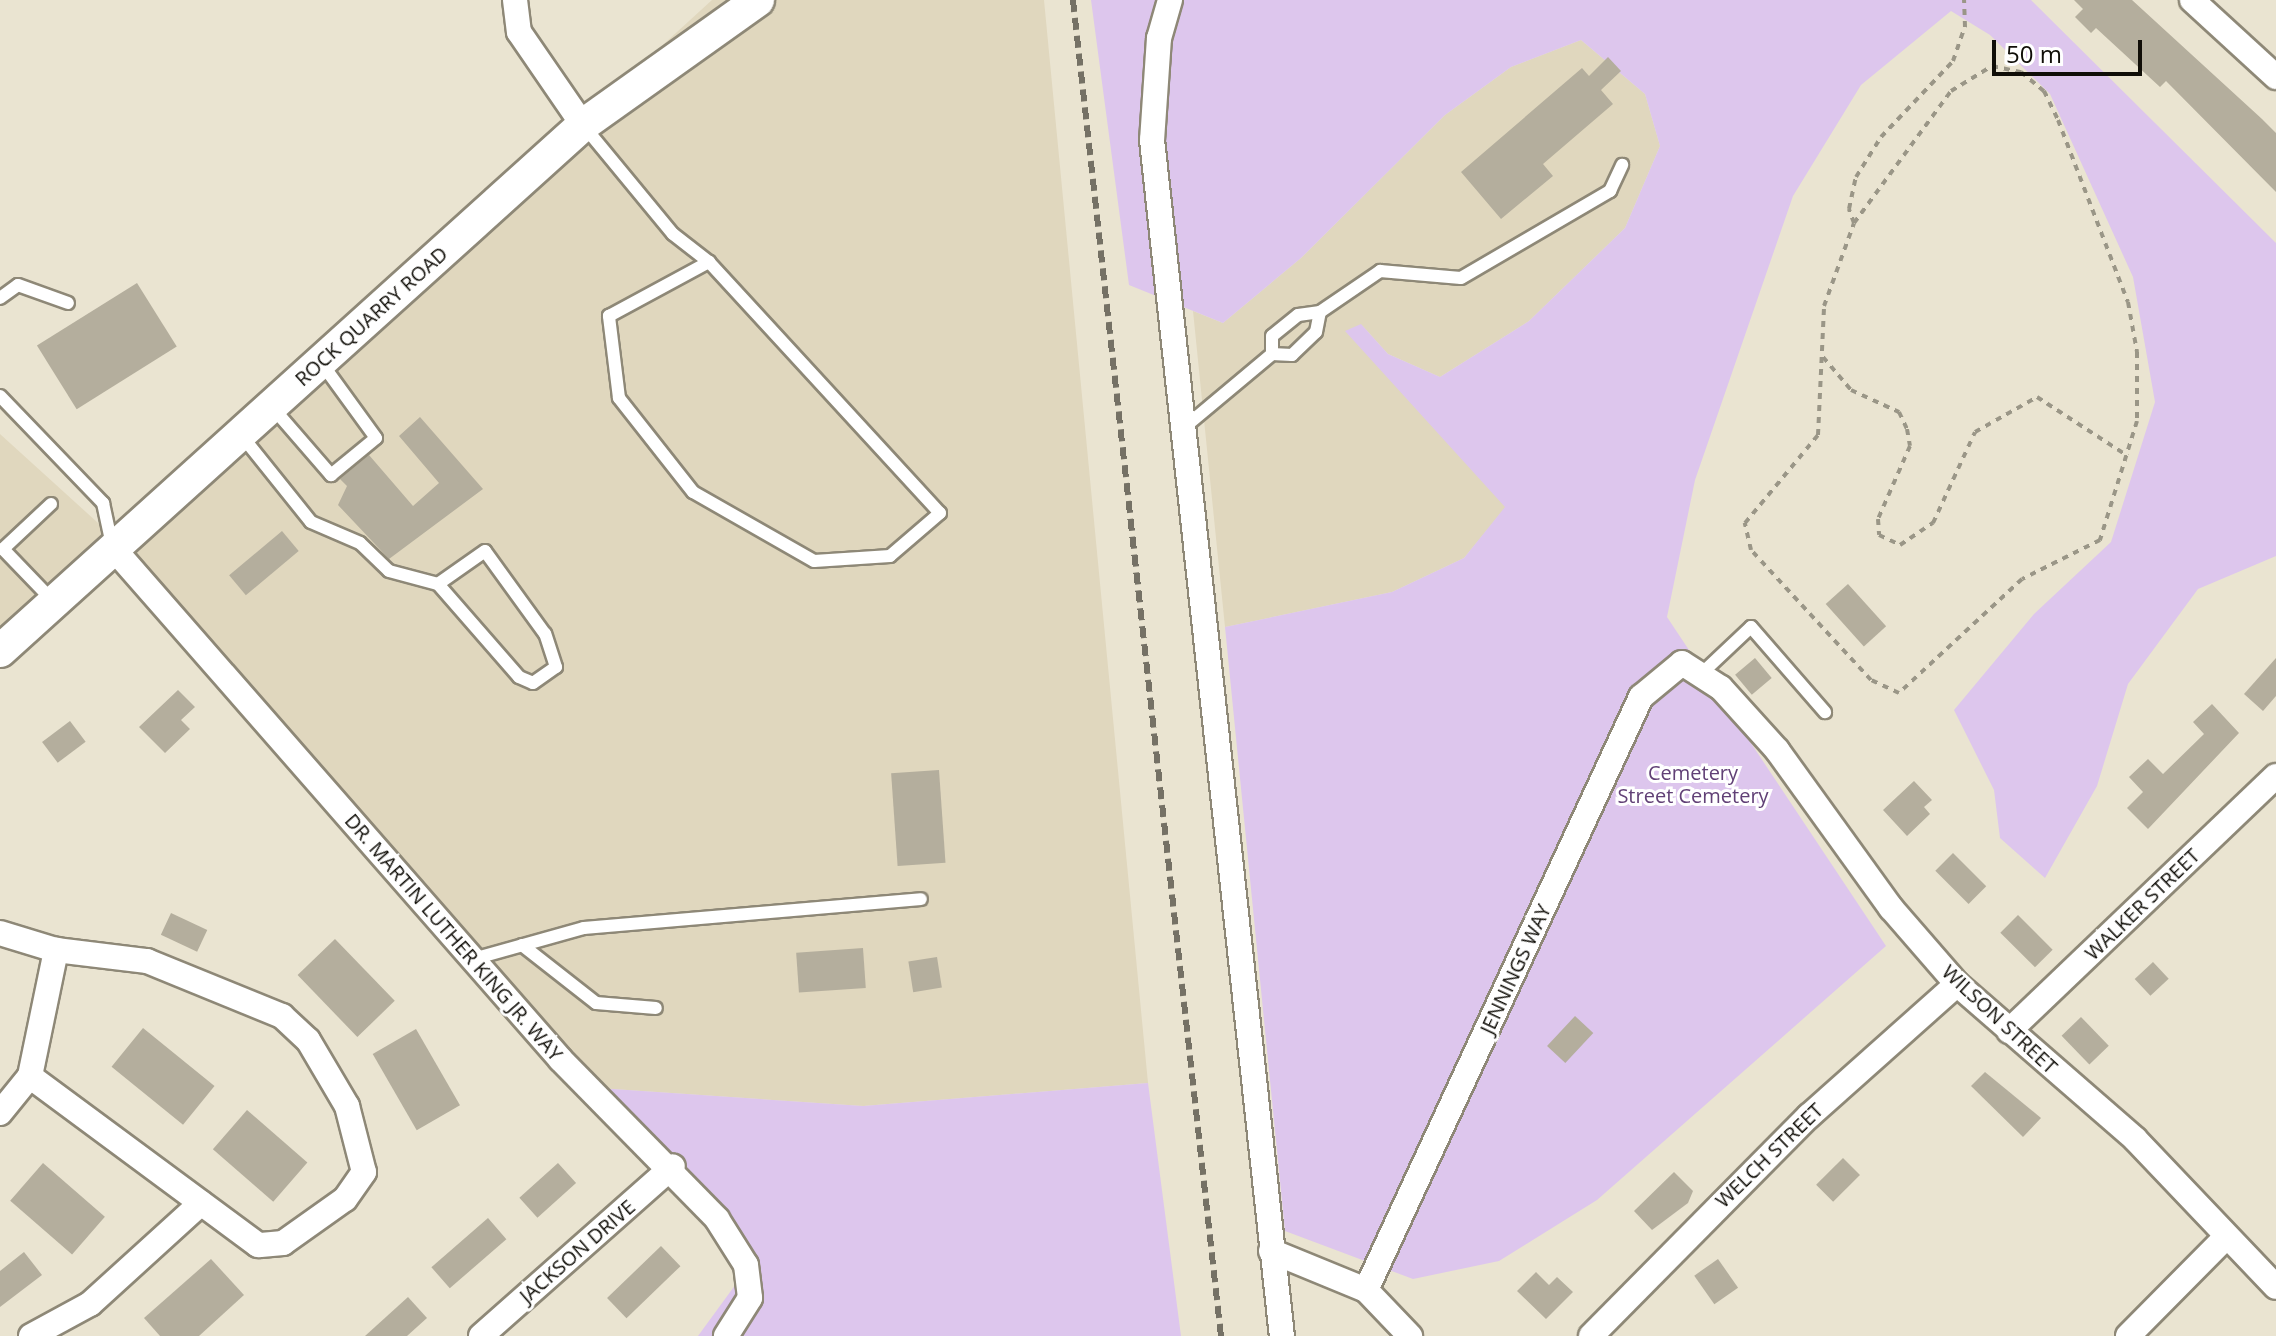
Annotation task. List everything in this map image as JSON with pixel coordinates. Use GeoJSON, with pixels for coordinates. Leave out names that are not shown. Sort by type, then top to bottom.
{"type":"FeatureCollection","features":[{"type":"Feature","properties":{"kind":"street"},"geometry":{"type":"LineString","coordinates":[[515,0],[519,32],[583,125]]}},
{"type":"Feature","properties":{"kind":"street","name":"ROCK QUARRY ROAD"},"geometry":{"type":"LineString","coordinates":[[0,651],[583,125],[758,0]]}},
{"type":"Feature","properties":{"kind":"street"},"geometry":{"type":"LineString","coordinates":[[1170,0],[1159,38],[1152,140],[1186,426],[1282,1336]]}},
{"type":"Feature","properties":{"kind":"street"},"geometry":{"type":"LineString","coordinates":[[2192,0],[2276,77]]}},
{"type":"Feature","properties":{"kind":"street","name":"DR. MARTIN LUTHER KING JR. WAY"},"geometry":{"type":"LineString","coordinates":[[113,548],[561,1060],[673,1166],[746,1265],[750,1298],[726,1336]]}},
{"type":"Feature","properties":{"kind":"street","name":"WILSON STREET"},"geometry":{"type":"LineString","coordinates":[[1691,669],[1777,750],[1891,908],[1957,984],[2156,1158],[2226,1237],[2276,1287]]}},
{"type":"Feature","properties":{"kind":"street","name":"JENNINGS WAY"},"geometry":{"type":"LineString","coordinates":[[1366,1290],[1641,697],[1691,669]]}},
{"type":"Feature","properties":{"kind":"street","name":"WALKER STREET"},"geometry":{"type":"LineString","coordinates":[[2009,1031],[2276,776]]}},
{"type":"Feature","properties":{"kind":"street"},"geometry":{"type":"LineString","coordinates":[[0,933],[56,950],[147,961],[282,1016],[308,1040],[347,1106],[364,1172],[345,1199],[283,1243],[239,1236],[201,1203],[30,1076]]}},
{"type":"Feature","properties":{"kind":"street"},"geometry":{"type":"LineString","coordinates":[[0,1113],[30,1076],[56,950]]}},
{"type":"Feature","properties":{"kind":"street","name":"WELCH STREET"},"geometry":{"type":"LineString","coordinates":[[1591,1336],[1809,1116],[1957,984]]}},
{"type":"Feature","properties":{"kind":"street","name":"JACKSON DRIVE"},"geometry":{"type":"LineString","coordinates":[[481,1336],[673,1166]]}},
{"type":"Feature","properties":{"kind":"street"},"geometry":{"type":"LineString","coordinates":[[31,1336],[90,1304],[201,1203]]}},
{"type":"Feature","properties":{"kind":"street"},"geometry":{"type":"LineString","coordinates":[[2128,1336],[2226,1237]]}},
{"type":"Feature","properties":{"kind":"street"},"geometry":{"type":"LineString","coordinates":[[1271,1251],[1366,1290],[1410,1336]]}},
{"type":"Feature","properties":{"kind":"lane"},"geometry":{"type":"LineString","coordinates":[[583,125],[673,234],[709,262],[940,513],[890,556],[814,561],[693,492],[619,398],[609,316],[709,262]]}},
{"type":"Feature","properties":{"kind":"lane"},"geometry":{"type":"LineString","coordinates":[[1272,354],[1272,336],[1298,315],[1320,312],[1380,271],[1461,278],[1610,191],[1622,165]]}},
{"type":"Feature","properties":{"kind":"lane"},"geometry":{"type":"LineString","coordinates":[[0,298],[18,285],[68,303]]}},
{"type":"Feature","properties":{"kind":"lane"},"geometry":{"type":"LineString","coordinates":[[1186,426],[1272,354],[1292,355],[1316,332],[1320,312]]}},
{"type":"Feature","properties":{"kind":"lane"},"geometry":{"type":"LineString","coordinates":[[271,406],[331,475],[376,438],[320,361]]}},
{"type":"Feature","properties":{"kind":"lane"},"geometry":{"type":"LineString","coordinates":[[0,396],[103,503],[113,548]]}},
{"type":"Feature","properties":{"kind":"lane"},"geometry":{"type":"LineString","coordinates":[[240,434],[311,522],[360,543],[389,571],[438,584],[519,677],[533,683],[556,667],[545,634],[485,551],[438,584]]}},
{"type":"Feature","properties":{"kind":"lane"},"geometry":{"type":"LineString","coordinates":[[51,504],[2,550],[54,602]]}},
{"type":"Feature","properties":{"kind":"lane"},"geometry":{"type":"LineString","coordinates":[[1691,669],[1751,627],[1825,712]]}},
{"type":"Feature","properties":{"kind":"lane"},"geometry":{"type":"LineString","coordinates":[[473,959],[584,928],[921,899]]}},
{"type":"Feature","properties":{"kind":"lane"},"geometry":{"type":"LineString","coordinates":[[522,945],[596,1003],[656,1008]]}},
{"type":"Feature","properties":{"kind":"path"},"geometry":{"type":"LineString","coordinates":[[1854,223],[1849,209],[1856,177],[1881,137],[1953,61],[1965,27],[1964,0]]}},
{"type":"Feature","properties":{"kind":"path"},"geometry":{"type":"LineString","coordinates":[[1992,66],[2021,72],[2044,91],[2128,302],[2137,352],[2128,456],[2100,540],[2022,579],[1899,693],[1871,680],[1744,540],[1745,523],[1818,435],[1823,357],[1824,306],[1854,223],[1951,91],[1974,74],[1992,66]]}},
{"type":"Feature","properties":{"kind":"path"},"geometry":{"type":"LineString","coordinates":[[1823,357],[1851,390],[1899,412],[1907,429],[1910,446],[1878,519],[1879,535],[1900,545],[1933,523],[1975,432],[2037,397],[2128,456]]}},
{"type":"Feature","properties":{"kind":"shaded area"},"geometry":{"type":"Polygon","coordinates":[[[712,0],[1044,0],[1148,1083],[863,1106],[598,1088],[119,542],[712,0]]]}},
{"type":"Feature","properties":{"kind":"shaded area"},"geometry":{"type":"Polygon","coordinates":[[[1581,40],[1645,94],[1660,146],[1625,228],[1529,321],[1440,377],[1388,354],[1361,324],[1506,507],[1464,558],[1392,592],[1225,627],[1193,311],[1223,323],[1301,258],[1445,115],[1511,67],[1581,40]]]}},
{"type":"Feature","properties":{"kind":"shaded area"},"geometry":{"type":"Polygon","coordinates":[[[0,434],[119,542],[0,650],[0,434]]]}},
{"type":"Feature","properties":{"kind":"green space","name":"Cemetery Street Cemetery"},"geometry":{"type":"Polygon","coordinates":[[[1091,0],[2031,0],[2276,243],[2276,556],[2198,589],[2128,684],[2097,786],[2045,878],[2000,838],[1994,790],[1954,710],[2034,614],[2111,542],[2155,402],[2133,277],[2050,94],[1990,35],[1951,11],[1861,85],[1793,196],[1695,480],[1667,617],[1886,946],[1597,1200],[1499,1261],[1413,1279],[1285,1231],[1225,627],[1392,592],[1464,558],[1505,507],[1345,331],[1361,324],[1388,354],[1440,377],[1529,321],[1625,228],[1660,146],[1645,94],[1581,40],[1511,67],[1445,115],[1301,258],[1223,323],[1129,285],[1091,0]]]}},
{"type":"Feature","properties":{"kind":"green space"},"geometry":{"type":"Polygon","coordinates":[[[1148,1083],[1181,1336],[698,1336],[752,1262],[598,1088],[863,1106],[1148,1083]]]}},
{"type":"Feature","properties":{"kind":"building"},"geometry":{"type":"Polygon","coordinates":[[[2074,0],[2132,0],[2262,119],[2276,133],[2276,192],[2166,81],[2160,87],[2096,28],[2091,33],[2075,17],[2083,9],[2074,0]]]}},
{"type":"Feature","properties":{"kind":"building"},"geometry":{"type":"Polygon","coordinates":[[[1608,57],[1621,71],[1601,90],[1613,104],[1543,164],[1553,176],[1501,219],[1461,172],[1582,68],[1589,76],[1608,57]]]}},
{"type":"Feature","properties":{"kind":"building"},"geometry":{"type":"Polygon","coordinates":[[[137,283],[177,347],[77,409],[37,346],[137,283]]]}},
{"type":"Feature","properties":{"kind":"building"},"geometry":{"type":"Polygon","coordinates":[[[420,417],[483,489],[389,559],[338,505],[347,486],[340,479],[369,455],[413,506],[439,483],[399,436],[420,417]]]}},
{"type":"Feature","properties":{"kind":"building"},"geometry":{"type":"Polygon","coordinates":[[[282,531],[299,551],[246,595],[229,575],[282,531]]]}},
{"type":"Feature","properties":{"kind":"building"},"geometry":{"type":"Polygon","coordinates":[[[1848,584],[1886,626],[1864,646],[1826,604],[1848,584]]]}},
{"type":"Feature","properties":{"kind":"building"},"geometry":{"type":"Polygon","coordinates":[[[1755,658],[1772,678],[1752,695],[1735,675],[1755,658]]]}},
{"type":"Feature","properties":{"kind":"building"},"geometry":{"type":"Polygon","coordinates":[[[2276,658],[2276,696],[2263,711],[2244,694],[2276,658]]]}},
{"type":"Feature","properties":{"kind":"building"},"geometry":{"type":"Polygon","coordinates":[[[178,690],[195,707],[181,720],[190,729],[165,753],[139,727],[178,690]]]}},
{"type":"Feature","properties":{"kind":"building"},"geometry":{"type":"Polygon","coordinates":[[[2212,704],[2239,733],[2148,829],[2127,808],[2143,792],[2129,777],[2148,759],[2163,774],[2204,734],[2193,722],[2212,704]]]}},
{"type":"Feature","properties":{"kind":"building"},"geometry":{"type":"Polygon","coordinates":[[[70,721],[86,742],[58,763],[42,742],[70,721]]]}},
{"type":"Feature","properties":{"kind":"building"},"geometry":{"type":"Polygon","coordinates":[[[939,770],[945,863],[898,866],[891,773],[939,770]]]}},
{"type":"Feature","properties":{"kind":"building"},"geometry":{"type":"Polygon","coordinates":[[[1914,781],[1932,800],[1924,807],[1930,814],[1907,836],[1883,810],[1914,781]]]}},
{"type":"Feature","properties":{"kind":"building"},"geometry":{"type":"Polygon","coordinates":[[[1953,853],[1986,886],[1969,904],[1935,871],[1953,853]]]}},
{"type":"Feature","properties":{"kind":"building"},"geometry":{"type":"Polygon","coordinates":[[[171,913],[207,930],[197,952],[161,935],[171,913]]]}},
{"type":"Feature","properties":{"kind":"building"},"geometry":{"type":"Polygon","coordinates":[[[2018,915],[2053,950],[2035,967],[2000,933],[2018,915]]]}},
{"type":"Feature","properties":{"kind":"building"},"geometry":{"type":"Polygon","coordinates":[[[335,939],[395,1001],[357,1037],[298,975],[335,939]]]}},
{"type":"Feature","properties":{"kind":"building"},"geometry":{"type":"Polygon","coordinates":[[[863,948],[866,988],[799,993],[796,953],[863,948]]]}},
{"type":"Feature","properties":{"kind":"building"},"geometry":{"type":"Polygon","coordinates":[[[937,957],[942,988],[913,992],[908,962],[937,957]]]}},
{"type":"Feature","properties":{"kind":"building"},"geometry":{"type":"Polygon","coordinates":[[[2153,962],[2169,979],[2150,996],[2135,979],[2153,962]]]}},
{"type":"Feature","properties":{"kind":"building"},"geometry":{"type":"Polygon","coordinates":[[[1575,1016],[1593,1033],[1565,1063],[1547,1046],[1575,1016]]]}},
{"type":"Feature","properties":{"kind":"building"},"geometry":{"type":"Polygon","coordinates":[[[2081,1017],[2109,1046],[2089,1065],[2062,1036],[2081,1017]]]}},
{"type":"Feature","properties":{"kind":"building"},"geometry":{"type":"Polygon","coordinates":[[[143,1028],[214,1086],[183,1125],[112,1067],[143,1028]]]}},
{"type":"Feature","properties":{"kind":"building"},"geometry":{"type":"Polygon","coordinates":[[[416,1029],[460,1105],[417,1130],[373,1054],[416,1029]]]}},
{"type":"Feature","properties":{"kind":"building"},"geometry":{"type":"Polygon","coordinates":[[[1985,1072],[2041,1118],[2023,1137],[1971,1086],[1985,1072]]]}},
{"type":"Feature","properties":{"kind":"building"},"geometry":{"type":"Polygon","coordinates":[[[247,1110],[307,1162],[273,1202],[213,1149],[247,1110]]]}},
{"type":"Feature","properties":{"kind":"building"},"geometry":{"type":"Polygon","coordinates":[[[1843,1158],[1860,1175],[1833,1202],[1816,1185],[1843,1158]]]}},
{"type":"Feature","properties":{"kind":"building"},"geometry":{"type":"Polygon","coordinates":[[[43,1163],[105,1217],[72,1255],[10,1201],[43,1163]]]}},
{"type":"Feature","properties":{"kind":"building"},"geometry":{"type":"Polygon","coordinates":[[[558,1163],[576,1183],[537,1218],[519,1198],[558,1163]]]}},
{"type":"Feature","properties":{"kind":"building"},"geometry":{"type":"Polygon","coordinates":[[[1674,1172],[1693,1191],[1688,1203],[1652,1230],[1634,1211],[1674,1172]]]}},
{"type":"Feature","properties":{"kind":"building"},"geometry":{"type":"Polygon","coordinates":[[[488,1218],[506,1239],[450,1288],[431,1267],[488,1218]]]}},
{"type":"Feature","properties":{"kind":"building"},"geometry":{"type":"Polygon","coordinates":[[[661,1246],[680,1266],[626,1318],[607,1298],[661,1246]]]}},
{"type":"Feature","properties":{"kind":"building"},"geometry":{"type":"Polygon","coordinates":[[[24,1252],[42,1275],[0,1307],[0,1271],[24,1252]]]}},
{"type":"Feature","properties":{"kind":"building"},"geometry":{"type":"Polygon","coordinates":[[[211,1259],[244,1295],[199,1336],[160,1336],[144,1318],[211,1259]]]}},
{"type":"Feature","properties":{"kind":"building"},"geometry":{"type":"Polygon","coordinates":[[[1718,1259],[1738,1288],[1714,1304],[1694,1276],[1718,1259]]]}},
{"type":"Feature","properties":{"kind":"building"},"geometry":{"type":"Polygon","coordinates":[[[1536,1272],[1549,1285],[1557,1277],[1573,1292],[1546,1319],[1517,1291],[1536,1272]]]}},
{"type":"Feature","properties":{"kind":"building"},"geometry":{"type":"Polygon","coordinates":[[[408,1297],[427,1318],[407,1336],[365,1336],[408,1297]]]}},
{"type":"Feature","properties":{"kind":"railway"},"geometry":{"type":"LineString","coordinates":[[1073,0],[1221,1336]]}}]}
